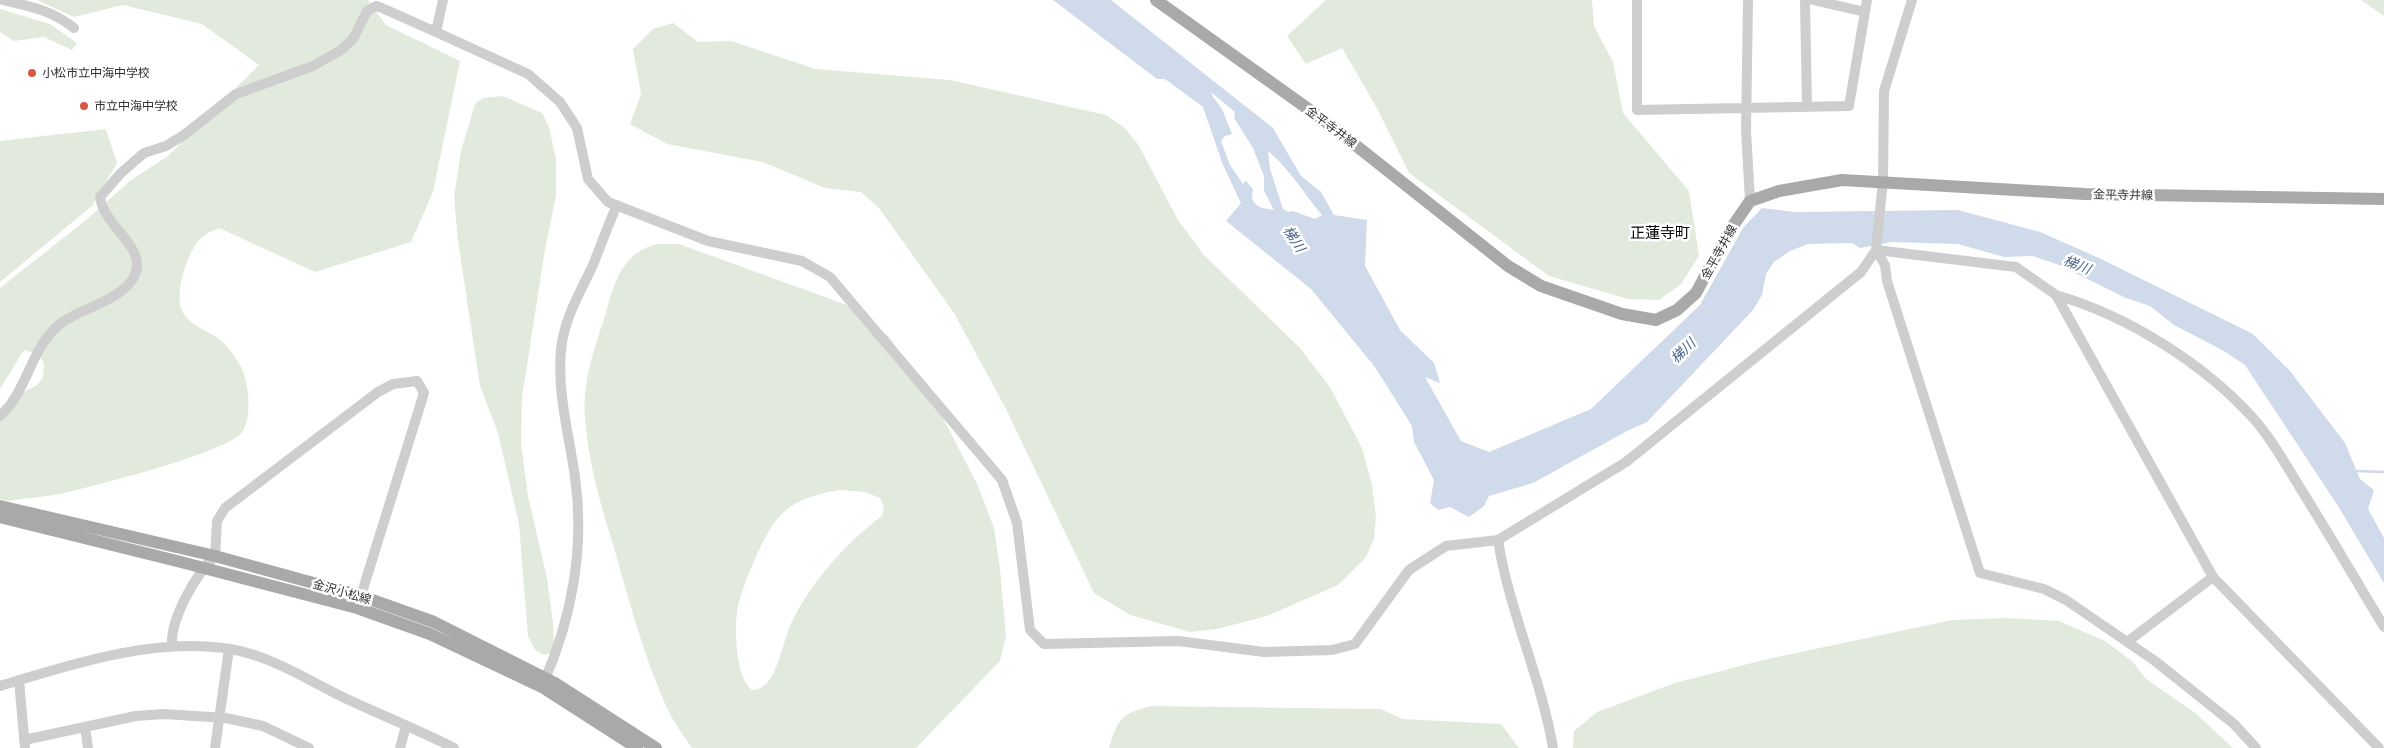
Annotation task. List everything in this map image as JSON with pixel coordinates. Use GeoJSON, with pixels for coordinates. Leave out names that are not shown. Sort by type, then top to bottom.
{"type":"FeatureCollection","features":[{"type":"Feature","properties":{"kind":"main road","name":"金平寺井線"},"geometry":{"type":"LineString","coordinates":[[1156,0],[1325,121],[1508,266],[1541,286],[1622,314],[1656,320],[1678,310],[1696,293],[1728,233],[1750,201],[1779,192],[1842,180],[1882,187],[2086,194],[2384,199]]}},
{"type":"Feature","properties":{"kind":"main road","name":"金沢小松線"},"geometry":{"type":"LineString","coordinates":[[0,506],[216,556],[359,602],[544,683],[625,726],[656,748]]}},
{"type":"Feature","properties":{"kind":"main road","name":"金沢小松線"},"geometry":{"type":"LineString","coordinates":[[0,517],[202,568],[359,602]]}},
{"type":"Feature","properties":{"kind":"main road","name":"金沢小松線"},"geometry":{"type":"LineString","coordinates":[[544,683],[637,748]]}},
{"type":"Feature","properties":{"kind":"street"},"geometry":{"type":"LineString","coordinates":[[3,0],[42,9],[58,16],[74,28]]}},
{"type":"Feature","properties":{"kind":"street"},"geometry":{"type":"LineString","coordinates":[[436,32],[443,0]]}},
{"type":"Feature","properties":{"kind":"street"},"geometry":{"type":"LineString","coordinates":[[1637,0],[1637,110],[1849,106],[1867,0]]}},
{"type":"Feature","properties":{"kind":"street"},"geometry":{"type":"LineString","coordinates":[[1748,0],[1746,109],[1750,201]]}},
{"type":"Feature","properties":{"kind":"street"},"geometry":{"type":"LineString","coordinates":[[1806,0],[1808,108]]}},
{"type":"Feature","properties":{"kind":"street"},"geometry":{"type":"LineString","coordinates":[[1813,0],[1865,12]]}},
{"type":"Feature","properties":{"kind":"street"},"geometry":{"type":"LineString","coordinates":[[0,416],[17,396],[30,363],[53,329],[66,318],[102,304],[124,289],[136,272],[135,255],[102,208],[100,197],[144,153],[166,146],[184,135],[247,89],[275,81],[313,66],[342,50],[353,39],[367,11],[371,7],[376,6],[528,74],[560,102],[577,128],[588,179],[608,202],[708,241],[802,260],[830,277],[1002,480],[1017,523],[1030,630],[1044,644],[1178,641],[1264,652],[1332,650],[1355,644],[1409,570],[1446,546],[1498,540],[1626,462],[1861,272],[1876,250],[1882,187],[1884,90],[1912,0]]}},
{"type":"Feature","properties":{"kind":"street"},"geometry":{"type":"LineString","coordinates":[[544,683],[563,632],[570,602],[579,542],[575,477],[562,404],[562,347],[571,309],[593,264],[616,205]]}},
{"type":"Feature","properties":{"kind":"street"},"geometry":{"type":"LineString","coordinates":[[1876,250],[2016,267],[2056,295],[2119,320],[2191,363],[2219,384],[2255,420],[2275,449],[2384,627]]}},
{"type":"Feature","properties":{"kind":"street"},"geometry":{"type":"LineString","coordinates":[[1876,250],[1885,265],[1887,282],[1980,573],[2044,589],[2066,600],[2127,642],[2234,724],[2256,748]]}},
{"type":"Feature","properties":{"kind":"street"},"geometry":{"type":"LineString","coordinates":[[2056,295],[2213,577],[2379,748]]}},
{"type":"Feature","properties":{"kind":"street"},"geometry":{"type":"LineString","coordinates":[[172,646],[171,632],[202,568],[216,556],[217,521],[225,508],[378,392],[393,384],[417,381],[424,393],[359,602]]}},
{"type":"Feature","properties":{"kind":"street"},"geometry":{"type":"LineString","coordinates":[[1498,540],[1503,573],[1548,719],[1553,748]]}},
{"type":"Feature","properties":{"kind":"street"},"geometry":{"type":"LineString","coordinates":[[2127,642],[2213,577]]}},
{"type":"Feature","properties":{"kind":"street"},"geometry":{"type":"LineString","coordinates":[[0,686],[111,654],[172,646],[229,649],[248,653],[286,668],[454,748]]}},
{"type":"Feature","properties":{"kind":"street"},"geometry":{"type":"LineString","coordinates":[[215,748],[229,649]]}},
{"type":"Feature","properties":{"kind":"street"},"geometry":{"type":"LineString","coordinates":[[19,680],[24,744],[85,727],[136,716],[164,714],[218,717],[262,726],[309,748]]}},
{"type":"Feature","properties":{"kind":"street"},"geometry":{"type":"LineString","coordinates":[[400,748],[406,726]]}},
{"type":"Feature","properties":{"kind":"street"},"geometry":{"type":"LineString","coordinates":[[85,727],[88,748]]}},
{"type":"Feature","properties":{"kind":"shaded area"},"geometry":{"type":"Polygon","coordinates":[[[37,0],[368,0],[386,25],[460,61],[433,192],[411,242],[315,272],[219,228],[204,236],[195,245],[183,274],[180,304],[185,316],[198,327],[221,341],[231,351],[241,367],[248,390],[248,417],[243,431],[232,440],[213,449],[131,476],[51,496],[8,501],[0,499],[0,413],[15,397],[37,385],[43,378],[44,363],[38,354],[24,350],[0,389],[0,288],[86,220],[131,180],[168,156],[259,65],[202,24],[123,5],[74,17],[37,0]]]}},
{"type":"Feature","properties":{"kind":"shaded area"},"geometry":{"type":"Polygon","coordinates":[[[1326,0],[1592,0],[1594,26],[1613,62],[1623,113],[1689,191],[1699,256],[1681,284],[1659,300],[1628,299],[1549,276],[1409,173],[1378,110],[1342,48],[1306,64],[1287,36],[1326,0]]]}},
{"type":"Feature","properties":{"kind":"shaded area"},"geometry":{"type":"Polygon","coordinates":[[[2361,0],[2384,0],[2384,16],[2361,0]]]}},
{"type":"Feature","properties":{"kind":"shaded area"},"geometry":{"type":"Polygon","coordinates":[[[0,9],[50,24],[77,43],[72,50],[44,37],[14,41],[0,32],[0,9]]]}},
{"type":"Feature","properties":{"kind":"shaded area"},"geometry":{"type":"Polygon","coordinates":[[[673,23],[698,42],[731,41],[816,69],[950,80],[1106,115],[1125,128],[1139,146],[1178,220],[1203,254],[1300,348],[1330,387],[1362,448],[1372,485],[1376,518],[1374,538],[1366,557],[1338,585],[1267,616],[1217,629],[1190,632],[1130,615],[1094,593],[1006,409],[954,313],[879,208],[861,192],[825,188],[763,162],[667,144],[630,124],[641,94],[633,49],[653,29],[673,23]]]}},
{"type":"Feature","properties":{"kind":"shaded area"},"geometry":{"type":"Polygon","coordinates":[[[503,96],[542,113],[549,127],[556,160],[556,196],[545,249],[522,398],[521,443],[528,496],[547,578],[553,623],[554,642],[551,653],[544,655],[535,650],[528,636],[519,524],[498,433],[480,386],[458,241],[454,197],[461,151],[475,104],[483,98],[503,96]]]}},
{"type":"Feature","properties":{"kind":"shaded area"},"geometry":{"type":"Polygon","coordinates":[[[106,129],[117,163],[92,206],[0,282],[0,141],[106,129]]]}},
{"type":"Feature","properties":{"kind":"shaded area"},"geometry":{"type":"Polygon","coordinates":[[[657,244],[679,244],[855,308],[889,337],[942,416],[978,486],[994,528],[1006,636],[1000,661],[916,748],[692,748],[670,715],[645,651],[604,515],[595,482],[586,432],[585,415],[588,376],[613,290],[617,279],[628,261],[645,248],[657,244]],[[839,490],[798,502],[778,518],[766,536],[738,606],[736,626],[739,663],[746,683],[752,690],[760,689],[772,676],[789,628],[806,597],[828,567],[854,539],[882,516],[884,507],[880,498],[865,492],[839,490]]]}},
{"type":"Feature","properties":{"kind":"shaded area"},"geometry":{"type":"Polygon","coordinates":[[[2006,618],[2059,621],[2105,641],[2133,662],[2146,679],[2194,712],[2233,748],[1573,748],[1574,731],[1597,712],[1675,683],[1763,660],[1952,620],[2006,618]]]}},
{"type":"Feature","properties":{"kind":"shaded area"},"geometry":{"type":"Polygon","coordinates":[[[1152,706],[1381,709],[1402,719],[1501,724],[1519,748],[1109,748],[1115,730],[1122,719],[1133,711],[1152,706]]]}},
{"type":"Feature","properties":{"kind":"water","name":"梯川"},"geometry":{"type":"Polygon","coordinates":[[[1053,0],[1111,0],[1273,128],[1301,176],[1321,192],[1334,215],[1367,220],[1365,266],[1400,330],[1434,363],[1440,383],[1425,377],[1461,441],[1489,452],[1591,409],[1700,305],[1743,228],[1762,208],[1795,212],[1958,210],[2040,232],[2099,258],[2253,334],[2290,371],[2345,443],[2360,479],[2374,490],[2368,509],[2384,538],[2384,583],[2338,506],[2245,365],[2224,351],[2174,325],[2150,306],[2126,298],[2059,265],[2033,256],[2004,257],[1958,244],[1891,242],[1860,248],[1852,243],[1808,244],[1790,251],[1774,262],[1766,274],[1762,295],[1753,310],[1647,422],[1627,431],[1533,483],[1489,496],[1484,506],[1469,517],[1450,507],[1438,510],[1430,503],[1434,480],[1414,442],[1412,426],[1375,367],[1311,289],[1226,221],[1241,203],[1223,165],[1203,107],[1165,79],[1157,79],[1053,0]],[[1211,92],[1222,109],[1232,134],[1225,136],[1221,141],[1230,165],[1243,184],[1246,181],[1253,189],[1254,203],[1260,207],[1274,210],[1264,191],[1264,176],[1253,148],[1234,118],[1235,112],[1211,92]],[[1268,151],[1270,169],[1283,209],[1315,219],[1322,215],[1290,173],[1268,151]]]}},
{"type":"Feature","properties":{"kind":"waterway"},"geometry":{"type":"LineString","coordinates":[[2356,471],[2384,472]]}},
{"type":"Feature","properties":{"kind":"place","name":"小松市立中海中学校"},"geometry":{"type":"Point","coordinates":[32,73]}},
{"type":"Feature","properties":{"kind":"place","name":"市立中海中学校"},"geometry":{"type":"Point","coordinates":[84,106]}},
{"type":"Feature","properties":{"kind":"district","name":"正蓮寺町"},"geometry":{"type":"Point","coordinates":[1660,233]}}]}
